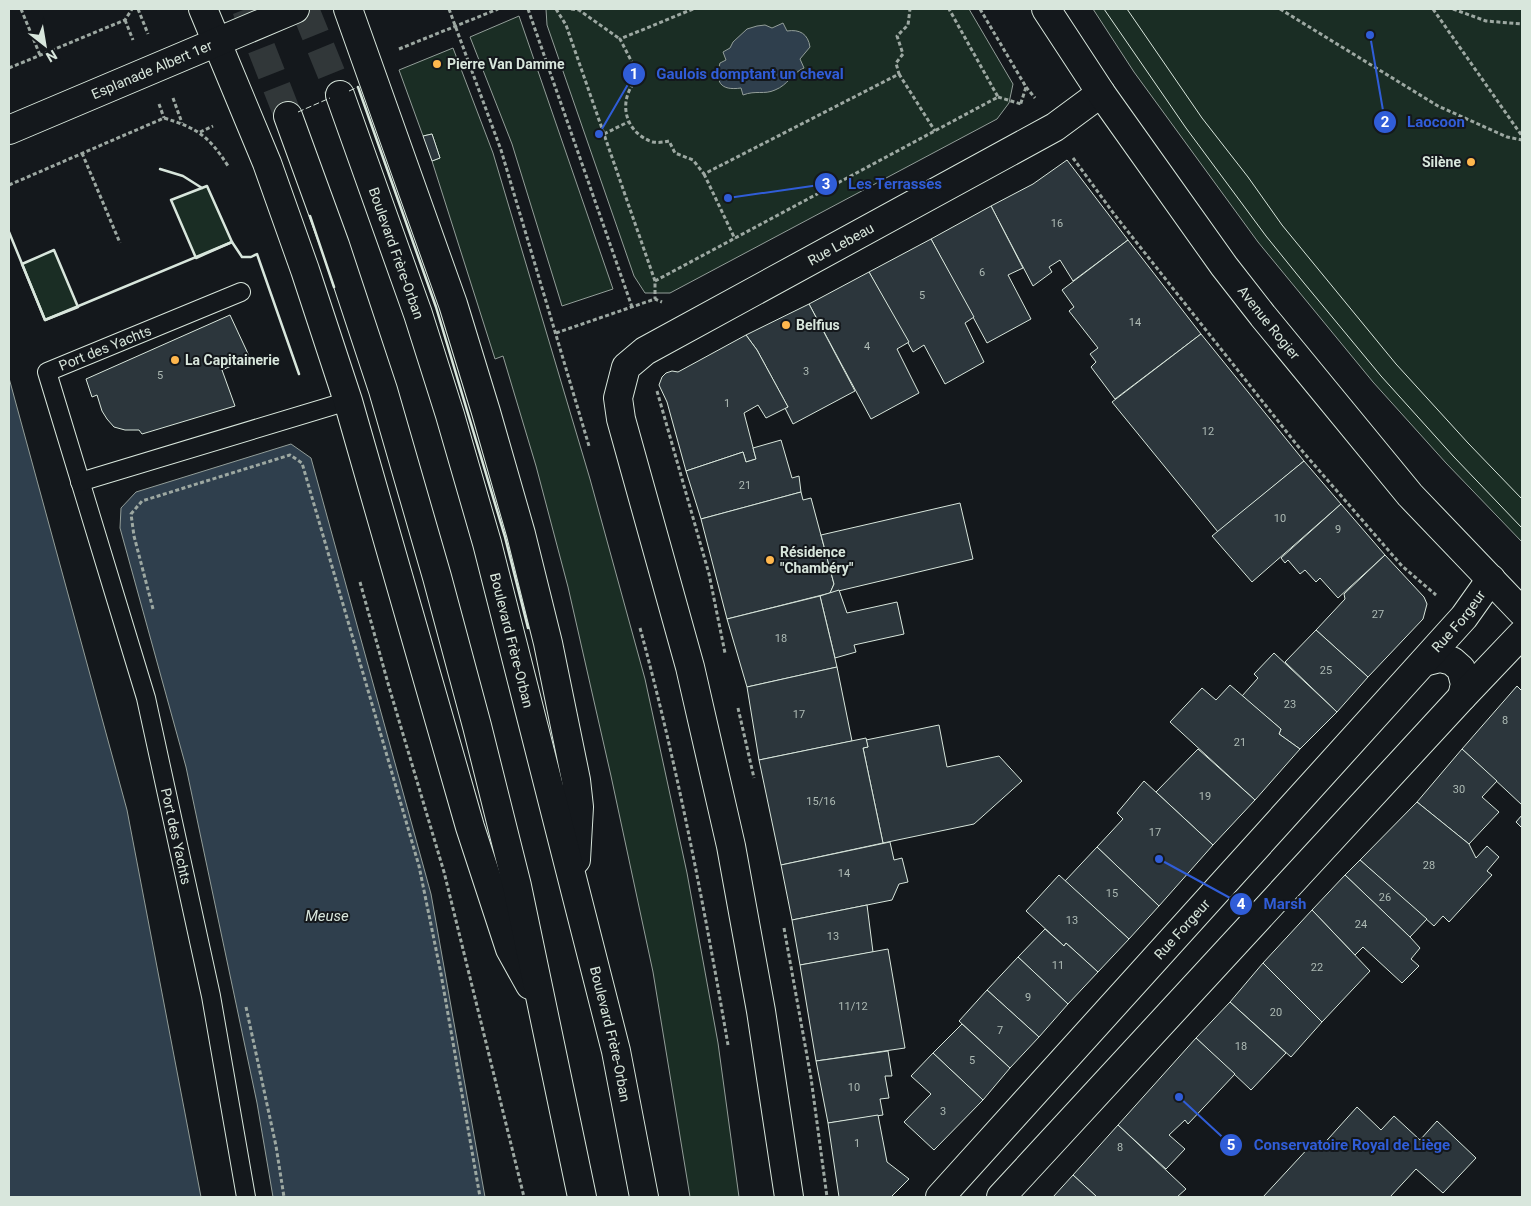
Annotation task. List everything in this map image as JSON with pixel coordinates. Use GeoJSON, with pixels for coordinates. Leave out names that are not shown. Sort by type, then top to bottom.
{"type":"FeatureCollection","features":[{"type":"Feature","properties":{"kind":"main road"},"geometry":{"type":"LineString","coordinates":[[203,9],[267,163],[348,401],[443,737],[510,949],[544,1011]]}},
{"type":"Feature","properties":{"kind":"main road","name":"Esplanade Albert 1er"},"geometry":{"type":"LineString","coordinates":[[9,130],[295,9]]}},
{"type":"Feature","properties":{"kind":"main road"},"geometry":{"type":"LineString","coordinates":[[348,9],[453,304],[523,543],[548,643],[576,780],[579,807],[574,884]]}},
{"type":"Feature","properties":{"kind":"main road","name":"Avenue Rogier"},"geometry":{"type":"LineString","coordinates":[[1046,9],[1101,93],[1224,266],[1263,316],[1410,495],[1522,612]]}},
{"type":"Feature","properties":{"kind":"main road","name":"Rue Lebeau"},"geometry":{"type":"LineString","coordinates":[[789,1197],[761,1011],[731,846],[690,667],[620,419],[618,398],[626,367],[645,351],[1055,127],[1101,93]]}},
{"type":"Feature","properties":{"kind":"main road","name":"Boulevard Frère-Orban"},"geometry":{"type":"LineString","coordinates":[[340,94],[395,247],[450,414],[506,614],[616,1051],[644,1197]]}},
{"type":"Feature","properties":{"kind":"main road"},"geometry":{"type":"LineString","coordinates":[[288,116],[335,245],[400,444],[493,787],[530,943],[582,1197]]}},
{"type":"Feature","properties":{"kind":"main road","name":"Rue Forgeur"},"geometry":{"type":"LineString","coordinates":[[940,1197],[1424,662],[1464,617],[1491,579]]}},
{"type":"Feature","properties":{"kind":"main road"},"geometry":{"type":"LineString","coordinates":[[1001,1197],[1522,634]]}},
{"type":"Feature","properties":{"kind":"main road","name":"Rue Forgeur"},"geometry":{"type":"LineString","coordinates":[[1424,662],[1440,658],[1452,661],[1461,669],[1465,684],[1462,697]]}},
{"type":"Feature","properties":{"kind":"lane","name":"Port des Yachts"},"geometry":{"type":"LineString","coordinates":[[241,292],[47,372],[146,698],[211,996],[246,1197]]}},
{"type":"Feature","properties":{"kind":"lane"},"geometry":{"type":"LineString","coordinates":[[80,482],[348,401]]}},
{"type":"Feature","properties":{"kind":"path"},"geometry":{"type":"LineString","coordinates":[[21,9],[40,55]]}},
{"type":"Feature","properties":{"kind":"path"},"geometry":{"type":"LineString","coordinates":[[9,68],[125,20],[132,9]]}},
{"type":"Feature","properties":{"kind":"path"},"geometry":{"type":"LineString","coordinates":[[449,9],[501,150],[590,448]]}},
{"type":"Feature","properties":{"kind":"path"},"geometry":{"type":"LineString","coordinates":[[455,27],[498,9]]}},
{"type":"Feature","properties":{"kind":"path"},"geometry":{"type":"LineString","coordinates":[[528,9],[632,307]]}},
{"type":"Feature","properties":{"kind":"path"},"geometry":{"type":"LineString","coordinates":[[556,9],[566,25],[655,281],[655,299]]}},
{"type":"Feature","properties":{"kind":"path"},"geometry":{"type":"LineString","coordinates":[[571,9],[579,10],[620,39],[639,76],[629,90],[626,108],[628,122],[640,136],[655,142],[669,141],[675,153],[693,160],[704,174],[735,240]]}},
{"type":"Feature","properties":{"kind":"path"},"geometry":{"type":"LineString","coordinates":[[620,39],[693,9]]}},
{"type":"Feature","properties":{"kind":"path"},"geometry":{"type":"LineString","coordinates":[[910,9],[908,25],[897,36],[903,54],[896,63],[899,74],[935,132]]}},
{"type":"Feature","properties":{"kind":"path"},"geometry":{"type":"LineString","coordinates":[[949,9],[998,97],[1021,104]]}},
{"type":"Feature","properties":{"kind":"path"},"geometry":{"type":"LineString","coordinates":[[980,9],[1026,87],[1037,102]]}},
{"type":"Feature","properties":{"kind":"path"},"geometry":{"type":"LineString","coordinates":[[1280,9],[1438,106],[1507,137],[1522,140]]}},
{"type":"Feature","properties":{"kind":"path"},"geometry":{"type":"LineString","coordinates":[[1433,9],[1522,136]]}},
{"type":"Feature","properties":{"kind":"path"},"geometry":{"type":"LineString","coordinates":[[1453,9],[1486,22],[1522,24]]}},
{"type":"Feature","properties":{"kind":"path"},"geometry":{"type":"LineString","coordinates":[[704,174],[899,74]]}},
{"type":"Feature","properties":{"kind":"path"},"geometry":{"type":"LineString","coordinates":[[1018,112],[1026,87]]}},
{"type":"Feature","properties":{"kind":"path"},"geometry":{"type":"LineString","coordinates":[[655,281],[735,240],[998,97]]}},
{"type":"Feature","properties":{"kind":"path"},"geometry":{"type":"LineString","coordinates":[[9,185],[164,118],[182,123],[200,132],[220,154],[230,170]]}},
{"type":"Feature","properties":{"kind":"path"},"geometry":{"type":"LineString","coordinates":[[604,134],[628,122]]}},
{"type":"Feature","properties":{"kind":"path"},"geometry":{"type":"LineString","coordinates":[[82,153],[120,243]]}},
{"type":"Feature","properties":{"kind":"path"},"geometry":{"type":"LineString","coordinates":[[1068,154],[1075,160],[1126,229],[1297,445],[1402,566],[1436,596],[1435,603]]}},
{"type":"Feature","properties":{"kind":"path"},"geometry":{"type":"LineString","coordinates":[[556,333],[655,299],[665,302]]}},
{"type":"Feature","properties":{"kind":"path"},"geometry":{"type":"LineString","coordinates":[[655,387],[709,574],[727,660]]}},
{"type":"Feature","properties":{"kind":"path"},"geometry":{"type":"LineString","coordinates":[[154,612],[134,536],[131,514],[142,501],[290,455],[302,464],[419,866],[441,974],[480,1197]]}},
{"type":"Feature","properties":{"kind":"path"},"geometry":{"type":"LineString","coordinates":[[358,575],[444,872],[524,1197]]}},
{"type":"Feature","properties":{"kind":"path"},"geometry":{"type":"LineString","coordinates":[[638,620],[653,677],[696,872],[729,1050]]}},
{"type":"Feature","properties":{"kind":"path"},"geometry":{"type":"LineString","coordinates":[[736,698],[755,784]]}},
{"type":"Feature","properties":{"kind":"path"},"geometry":{"type":"LineString","coordinates":[[783,921],[791,957],[811,1078],[827,1197]]}},
{"type":"Feature","properties":{"kind":"path"},"geometry":{"type":"LineString","coordinates":[[245,1002],[276,1146],[284,1197]]}},
{"type":"Feature","properties":{"kind":"green space"},"geometry":{"type":"Polygon","coordinates":[[[546,9],[969,9],[1013,84],[1009,103],[997,119],[670,293],[645,293],[634,276],[547,25],[546,9]]]}},
{"type":"Feature","properties":{"kind":"green space"},"geometry":{"type":"Polygon","coordinates":[[[1093,9],[1522,9],[1522,542],[1446,463],[1373,382],[1258,242],[1134,72],[1093,9]]]}},
{"type":"Feature","properties":{"kind":"green space"},"geometry":{"type":"Polygon","coordinates":[[[519,16],[613,289],[562,306],[512,144],[470,37],[519,16]]]}},
{"type":"Feature","properties":{"kind":"green space"},"geometry":{"type":"Polygon","coordinates":[[[453,48],[493,153],[590,479],[645,679],[687,873],[718,1043],[739,1197],[690,1197],[653,972],[568,587],[536,466],[503,356],[495,359],[432,161],[440,158],[432,134],[423,136],[399,70],[453,48]]]}},
{"type":"Feature","properties":{"kind":"green space"},"geometry":{"type":"Polygon","coordinates":[[[207,186],[232,242],[196,258],[171,200],[207,186]]]}},
{"type":"Feature","properties":{"kind":"green space"},"geometry":{"type":"Polygon","coordinates":[[[54,250],[78,307],[45,320],[22,264],[54,250]]]}},
{"type":"Feature","properties":{"kind":"water"},"geometry":{"type":"Polygon","coordinates":[[[783,23],[787,31],[803,33],[807,39],[810,47],[800,59],[804,68],[779,88],[767,92],[743,95],[741,88],[728,88],[721,84],[718,75],[720,63],[726,60],[723,52],[730,48],[733,42],[747,29],[765,25],[772,28],[783,23]]]}},
{"type":"Feature","properties":{"kind":"water"},"geometry":{"type":"Polygon","coordinates":[[[9,378],[127,810],[201,1197],[9,1197],[9,378]]]}},
{"type":"Feature","properties":{"kind":"water","name":"Meuse"},"geometry":{"type":"Polygon","coordinates":[[[291,444],[311,458],[431,894],[485,1197],[273,1197],[257,1103],[186,767],[120,528],[121,508],[136,492],[291,444]]]}},
{"type":"Feature","properties":{"kind":"building"},"geometry":{"type":"Polygon","coordinates":[[[432,134],[440,158],[432,161],[423,136],[432,134]]]}},
{"type":"Feature","properties":{"kind":"building"},"geometry":{"type":"Polygon","coordinates":[[[1067,160],[1128,240],[1073,281],[1060,260],[1049,267],[1052,272],[1033,286],[991,206],[1033,184],[1067,160]]]}},
{"type":"Feature","properties":{"kind":"building"},"geometry":{"type":"Polygon","coordinates":[[[991,206],[1023,268],[1008,275],[1031,319],[987,343],[931,239],[991,206]]]}},
{"type":"Feature","properties":{"kind":"building"},"geometry":{"type":"Polygon","coordinates":[[[931,239],[974,317],[965,323],[984,362],[945,384],[924,345],[913,352],[869,272],[931,239]]]}},
{"type":"Feature","properties":{"kind":"building"},"geometry":{"type":"Polygon","coordinates":[[[1128,240],[1201,334],[1115,399],[1091,367],[1096,362],[1090,354],[1098,348],[1069,311],[1074,307],[1062,290],[1128,240]]]}},
{"type":"Feature","properties":{"kind":"building"},"geometry":{"type":"Polygon","coordinates":[[[869,272],[909,342],[897,349],[919,393],[871,419],[809,304],[869,272]]]}},
{"type":"Feature","properties":{"kind":"building"},"geometry":{"type":"Polygon","coordinates":[[[809,304],[855,391],[793,424],[785,408],[788,407],[757,350],[746,335],[809,304]]]}},
{"type":"Feature","properties":{"kind":"building"},"geometry":{"type":"Polygon","coordinates":[[[230,315],[250,358],[222,370],[235,406],[142,434],[139,430],[125,430],[114,427],[102,411],[97,395],[92,397],[86,379],[230,315]]]}},
{"type":"Feature","properties":{"kind":"building"},"geometry":{"type":"Polygon","coordinates":[[[1201,334],[1304,461],[1218,532],[1112,402],[1201,334]]]}},
{"type":"Feature","properties":{"kind":"building"},"geometry":{"type":"Polygon","coordinates":[[[746,335],[757,350],[788,407],[766,418],[758,405],[744,413],[756,459],[746,462],[743,452],[686,471],[667,402],[659,385],[662,377],[672,371],[678,372],[746,335]]]}},
{"type":"Feature","properties":{"kind":"building"},"geometry":{"type":"Polygon","coordinates":[[[781,440],[792,478],[799,476],[801,492],[701,519],[686,471],[743,452],[746,462],[756,459],[753,448],[781,440]]]}},
{"type":"Feature","properties":{"kind":"building"},"geometry":{"type":"Polygon","coordinates":[[[1304,461],[1341,504],[1252,582],[1212,536],[1304,461]]]}},
{"type":"Feature","properties":{"kind":"building","name":"Résidence \"Chambéry\""},"geometry":{"type":"Polygon","coordinates":[[[801,492],[803,500],[811,498],[834,584],[830,593],[727,619],[701,519],[801,492]]]}},
{"type":"Feature","properties":{"kind":"building"},"geometry":{"type":"Polygon","coordinates":[[[960,503],[973,559],[830,593],[834,584],[821,535],[960,503]]]}},
{"type":"Feature","properties":{"kind":"building"},"geometry":{"type":"Polygon","coordinates":[[[1341,504],[1385,555],[1338,598],[1320,578],[1316,582],[1305,570],[1300,574],[1288,560],[1285,563],[1281,558],[1341,504]]]}},
{"type":"Feature","properties":{"kind":"building"},"geometry":{"type":"Polygon","coordinates":[[[1385,555],[1424,597],[1427,604],[1423,619],[1368,677],[1316,630],[1345,599],[1344,594],[1385,555]]]}},
{"type":"Feature","properties":{"kind":"building"},"geometry":{"type":"Polygon","coordinates":[[[839,590],[847,613],[897,602],[904,634],[854,645],[856,652],[835,658],[820,596],[839,590]]]}},
{"type":"Feature","properties":{"kind":"building"},"geometry":{"type":"Polygon","coordinates":[[[820,596],[837,667],[747,687],[727,619],[820,596]]]}},
{"type":"Feature","properties":{"kind":"building"},"geometry":{"type":"Polygon","coordinates":[[[1316,630],[1368,677],[1337,712],[1285,662],[1316,630]]]}},
{"type":"Feature","properties":{"kind":"building"},"geometry":{"type":"Polygon","coordinates":[[[1274,653],[1337,712],[1300,749],[1279,734],[1281,729],[1242,696],[1258,678],[1254,674],[1274,653]]]}},
{"type":"Feature","properties":{"kind":"building"},"geometry":{"type":"Polygon","coordinates":[[[837,667],[852,741],[759,760],[747,687],[837,667]]]}},
{"type":"Feature","properties":{"kind":"building"},"geometry":{"type":"Polygon","coordinates":[[[1230,685],[1281,729],[1279,734],[1300,749],[1255,800],[1170,722],[1202,688],[1216,700],[1230,685]]]}},
{"type":"Feature","properties":{"kind":"building"},"geometry":{"type":"Polygon","coordinates":[[[1517,686],[1522,691],[1522,805],[1462,749],[1517,686]]]}},
{"type":"Feature","properties":{"kind":"building"},"geometry":{"type":"Polygon","coordinates":[[[939,725],[947,767],[999,756],[1022,781],[974,824],[883,843],[863,748],[868,747],[866,740],[939,725]]]}},
{"type":"Feature","properties":{"kind":"building"},"geometry":{"type":"Polygon","coordinates":[[[866,738],[868,747],[863,748],[883,843],[781,865],[759,760],[866,738]]]}},
{"type":"Feature","properties":{"kind":"building"},"geometry":{"type":"Polygon","coordinates":[[[1198,749],[1255,800],[1213,845],[1156,792],[1198,749]]]}},
{"type":"Feature","properties":{"kind":"building"},"geometry":{"type":"Polygon","coordinates":[[[1462,749],[1497,781],[1482,797],[1499,812],[1469,844],[1417,802],[1462,749]]]}},
{"type":"Feature","properties":{"kind":"building"},"geometry":{"type":"Polygon","coordinates":[[[1144,781],[1213,845],[1159,906],[1097,847],[1123,819],[1117,813],[1144,781]]]}},
{"type":"Feature","properties":{"kind":"building"},"geometry":{"type":"Polygon","coordinates":[[[1417,802],[1469,844],[1476,858],[1487,846],[1499,857],[1487,871],[1492,875],[1449,922],[1443,916],[1434,926],[1360,860],[1417,802]]]}},
{"type":"Feature","properties":{"kind":"building"},"geometry":{"type":"Polygon","coordinates":[[[1522,815],[1522,828],[1516,822],[1522,815]]]}},
{"type":"Feature","properties":{"kind":"building"},"geometry":{"type":"Polygon","coordinates":[[[890,842],[894,860],[902,858],[908,882],[899,884],[892,900],[792,920],[781,865],[890,842]]]}},
{"type":"Feature","properties":{"kind":"building"},"geometry":{"type":"Polygon","coordinates":[[[1097,847],[1159,906],[1129,939],[1065,881],[1097,847]]]}},
{"type":"Feature","properties":{"kind":"building"},"geometry":{"type":"Polygon","coordinates":[[[1360,860],[1427,919],[1410,937],[1345,875],[1360,860]]]}},
{"type":"Feature","properties":{"kind":"building"},"geometry":{"type":"Polygon","coordinates":[[[1059,875],[1129,939],[1098,972],[1066,943],[1064,946],[1026,911],[1059,875]]]}},
{"type":"Feature","properties":{"kind":"building"},"geometry":{"type":"Polygon","coordinates":[[[1345,875],[1420,948],[1411,959],[1419,966],[1402,983],[1363,947],[1355,955],[1312,910],[1345,875]]]}},
{"type":"Feature","properties":{"kind":"building"},"geometry":{"type":"Polygon","coordinates":[[[867,905],[873,952],[800,965],[792,920],[867,905]]]}},
{"type":"Feature","properties":{"kind":"building"},"geometry":{"type":"Polygon","coordinates":[[[1312,910],[1370,971],[1322,1022],[1263,963],[1312,910]]]}},
{"type":"Feature","properties":{"kind":"building"},"geometry":{"type":"Polygon","coordinates":[[[1045,929],[1064,946],[1066,943],[1098,972],[1068,1004],[1018,957],[1045,929]]]}},
{"type":"Feature","properties":{"kind":"building"},"geometry":{"type":"Polygon","coordinates":[[[888,949],[905,1048],[816,1061],[800,965],[888,949]]]}},
{"type":"Feature","properties":{"kind":"building"},"geometry":{"type":"Polygon","coordinates":[[[1018,957],[1068,1004],[1039,1037],[987,990],[1018,957]]]}},
{"type":"Feature","properties":{"kind":"building"},"geometry":{"type":"Polygon","coordinates":[[[1263,963],[1322,1022],[1291,1057],[1230,1002],[1263,963]]]}},
{"type":"Feature","properties":{"kind":"building"},"geometry":{"type":"Polygon","coordinates":[[[987,990],[1039,1037],[1010,1068],[959,1021],[987,990]]]}},
{"type":"Feature","properties":{"kind":"building"},"geometry":{"type":"Polygon","coordinates":[[[1230,1002],[1286,1053],[1251,1090],[1196,1038],[1230,1002]]]}},
{"type":"Feature","properties":{"kind":"building"},"geometry":{"type":"Polygon","coordinates":[[[962,1024],[1010,1068],[983,1100],[933,1053],[962,1024]]]}},
{"type":"Feature","properties":{"kind":"building"},"geometry":{"type":"Polygon","coordinates":[[[1196,1038],[1235,1074],[1188,1124],[1185,1120],[1169,1135],[1185,1149],[1166,1169],[1118,1125],[1196,1038]]]}},
{"type":"Feature","properties":{"kind":"building"},"geometry":{"type":"Polygon","coordinates":[[[888,1051],[892,1076],[885,1076],[889,1098],[880,1099],[883,1115],[828,1123],[816,1061],[888,1051]]]}},
{"type":"Feature","properties":{"kind":"building"},"geometry":{"type":"Polygon","coordinates":[[[933,1053],[983,1100],[934,1150],[904,1122],[931,1094],[911,1076],[933,1053]]]}},
{"type":"Feature","properties":{"kind":"building"},"geometry":{"type":"Polygon","coordinates":[[[1357,1107],[1381,1130],[1394,1116],[1420,1140],[1437,1121],[1476,1158],[1443,1193],[1416,1169],[1390,1197],[1263,1197],[1312,1144],[1319,1149],[1357,1107]]]}},
{"type":"Feature","properties":{"kind":"building"},"geometry":{"type":"Polygon","coordinates":[[[878,1115],[887,1162],[909,1179],[891,1197],[839,1197],[828,1123],[878,1115]]]}},
{"type":"Feature","properties":{"kind":"building"},"geometry":{"type":"Polygon","coordinates":[[[1118,1125],[1186,1189],[1177,1197],[1097,1197],[1073,1175],[1118,1125]]]}},
{"type":"Feature","properties":{"kind":"building"},"geometry":{"type":"Polygon","coordinates":[[[1073,1175],[1097,1197],[1053,1197],[1073,1175]]]}},
{"type":"Feature","properties":{"kind":"tunnel"},"geometry":{"type":"LineString","coordinates":[[246,9],[288,116]]}},
{"type":"Feature","properties":{"kind":"tunnel"},"geometry":{"type":"LineString","coordinates":[[305,9],[340,95]]}},
{"type":"Feature","properties":{"kind":"tram line"},"geometry":{"type":"LineString","coordinates":[[1104,9],[1186,128],[1266,236],[1381,376],[1454,457],[1522,528]]}},
{"type":"Feature","properties":{"kind":"tram line"},"geometry":{"type":"LineString","coordinates":[[1127,9],[1202,118],[1248,177],[1282,225],[1396,364],[1522,499]]}},
{"type":"Feature","properties":{"kind":"fence"},"geometry":{"type":"LineString","coordinates":[[349,91],[358,87]]}},
{"type":"Feature","properties":{"kind":"fence"},"geometry":{"type":"LineString","coordinates":[[298,112],[330,98]]}},
{"type":"Feature","properties":{"kind":"wall"},"geometry":{"type":"LineString","coordinates":[[358,87],[436,307],[505,537],[528,628]]}},
{"type":"Feature","properties":{"kind":"wall"},"geometry":{"type":"LineString","coordinates":[[160,169],[183,176],[202,188]]}},
{"type":"Feature","properties":{"kind":"wall"},"geometry":{"type":"LineString","coordinates":[[207,186],[232,242],[196,258],[171,200],[207,186]]}},
{"type":"Feature","properties":{"kind":"wall"},"geometry":{"type":"LineString","coordinates":[[310,216],[334,287]]}},
{"type":"Feature","properties":{"kind":"wall"},"geometry":{"type":"LineString","coordinates":[[9,232],[45,320],[232,242],[242,257],[251,257],[257,254],[299,374]]}},
{"type":"Feature","properties":{"kind":"wall"},"geometry":{"type":"LineString","coordinates":[[54,250],[78,307],[45,320],[22,264],[54,250]]}},
{"type":"Feature","properties":{"kind":"place","name":"Laocoon"},"geometry":{"type":"Point","coordinates":[1370,35]}},
{"type":"Feature","properties":{"kind":"place","name":"Pierre Van Damme"},"geometry":{"type":"Point","coordinates":[437,64]}},
{"type":"Feature","properties":{"kind":"place","name":"Gaulois domptant un cheval"},"geometry":{"type":"Point","coordinates":[599,134]}},
{"type":"Feature","properties":{"kind":"place","name":"Silène"},"geometry":{"type":"Point","coordinates":[1471,162]}},
{"type":"Feature","properties":{"kind":"place","name":"Les Terrasses"},"geometry":{"type":"Point","coordinates":[728,198]}},
{"type":"Feature","properties":{"kind":"place","name":"Belfius"},"geometry":{"type":"Point","coordinates":[786,325]}},
{"type":"Feature","properties":{"kind":"place","name":"La Capitainerie"},"geometry":{"type":"Point","coordinates":[175,360]}},
{"type":"Feature","properties":{"kind":"place","name":"Résidence \"Chambéry\""},"geometry":{"type":"Point","coordinates":[770,560]}},
{"type":"Feature","properties":{"kind":"place","name":"Marsh"},"geometry":{"type":"Point","coordinates":[1159,859]}},
{"type":"Feature","properties":{"kind":"place","name":"Conservatoire Royal de Liège"},"geometry":{"type":"Point","coordinates":[1179,1097]}}]}
